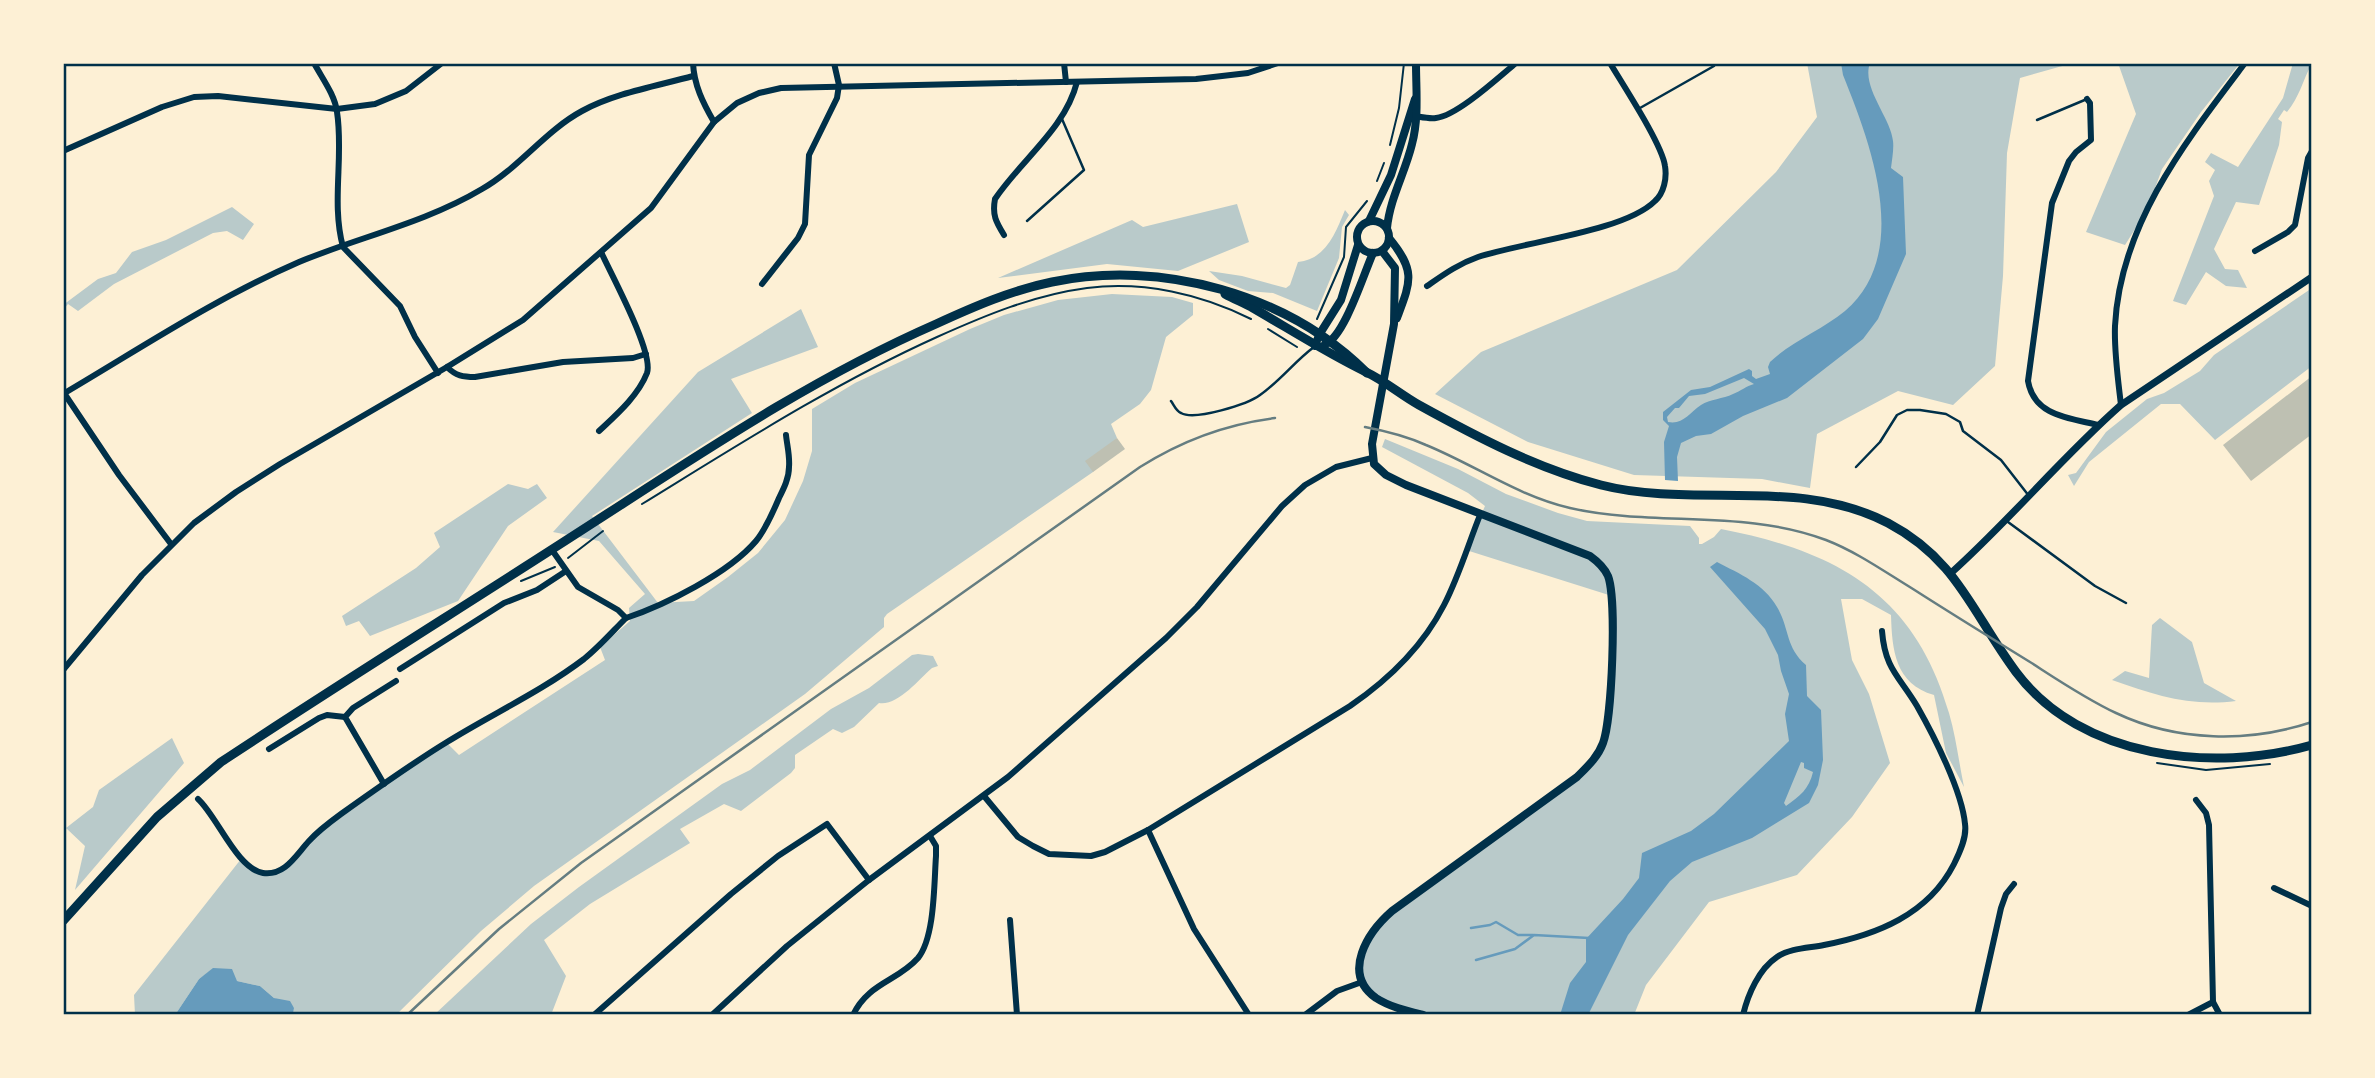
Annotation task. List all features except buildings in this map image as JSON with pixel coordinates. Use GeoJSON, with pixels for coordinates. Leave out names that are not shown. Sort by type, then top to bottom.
{"type":"FeatureCollection","features":[{"type":"Feature","properties":{"kind":"main road"},"geometry":{"type":"LineString","coordinates":[[1394,324],[1407,290],[1409,271],[1403,255],[1389,238],[1387,228],[1390,206],[1409,154],[1416,63]]}},
{"type":"Feature","properties":{"kind":"main road"},"geometry":{"type":"LineString","coordinates":[[1369,221],[1391,175],[1413,116]]}},
{"type":"Feature","properties":{"kind":"main road"},"geometry":{"type":"LineString","coordinates":[[1315,346],[1341,300],[1358,245],[1357,231],[1360,226],[1369,221],[1378,221],[1387,228]]}},
{"type":"Feature","properties":{"kind":"main road"},"geometry":{"type":"LineString","coordinates":[[1315,346],[1330,342],[1341,328],[1377,252],[1389,238]]}},
{"type":"Feature","properties":{"kind":"main road"},"geometry":{"type":"LineString","coordinates":[[1358,245],[1367,252],[1377,252],[1395,268],[1394,324],[1373,440],[1373,458],[1381,472],[1394,480],[1480,515],[1581,551],[1596,560],[1605,571],[1610,583],[1613,608],[1610,706],[1606,734],[1594,759],[1577,777],[1384,918],[1363,947],[1360,959],[1362,982],[1369,991],[1383,1002],[1423,1015]]}},
{"type":"Feature","properties":{"kind":"main road"},"geometry":{"type":"LineString","coordinates":[[63,921],[157,817],[200,778],[275,727],[788,400],[905,337],[987,302],[1054,281],[1102,276],[1164,278],[1229,291],[1272,306],[1330,342],[1355,360],[1367,373]]}},
{"type":"Feature","properties":{"kind":"main road"},"geometry":{"type":"LineString","coordinates":[[1221,291],[1465,430],[1540,465],[1601,485],[1650,493],[1735,494],[1819,500],[1889,523],[1913,539],[1951,573],[2031,690],[2064,717],[2099,735],[2132,746],[2176,755],[2229,758],[2276,754],[2312,745]]}},
{"type":"Feature","properties":{"kind":"street"},"geometry":{"type":"LineString","coordinates":[[314,63],[337,109],[338,207],[343,247],[400,306],[415,337],[438,373]]}},
{"type":"Feature","properties":{"kind":"street"},"geometry":{"type":"LineString","coordinates":[[63,151],[162,107],[194,97],[218,96],[337,109],[358,108],[390,99],[406,91],[442,63]]}},
{"type":"Feature","properties":{"kind":"street"},"geometry":{"type":"LineString","coordinates":[[693,63],[693,76],[700,98],[714,122]]}},
{"type":"Feature","properties":{"kind":"street"},"geometry":{"type":"LineString","coordinates":[[762,284],[802,232],[805,224],[809,155],[833,106],[839,85],[834,63]]}},
{"type":"Feature","properties":{"kind":"street"},"geometry":{"type":"LineString","coordinates":[[1064,63],[1066,82]]}},
{"type":"Feature","properties":{"kind":"street"},"geometry":{"type":"LineString","coordinates":[[63,670],[171,544],[236,492],[523,320],[602,254],[652,208],[714,122],[737,103],[759,93],[781,88],[1224,77],[1248,73],[1278,63]]}},
{"type":"Feature","properties":{"kind":"street"},"geometry":{"type":"LineString","coordinates":[[1413,116],[1436,118],[1457,109],[1516,63]]}},
{"type":"Feature","properties":{"kind":"street"},"geometry":{"type":"LineString","coordinates":[[1427,286],[1455,266],[1478,257],[1583,232],[1641,211],[1656,201],[1666,177],[1665,163],[1610,63]]}},
{"type":"Feature","properties":{"kind":"street"},"geometry":{"type":"LineString","coordinates":[[2121,405],[2115,328],[2120,282],[2129,250],[2147,210],[2186,141],[2245,63]]}},
{"type":"Feature","properties":{"kind":"street"},"geometry":{"type":"LineString","coordinates":[[171,544],[64,393],[228,296],[303,261],[425,216],[482,189],[509,171],[547,137],[583,111],[642,90],[693,76]]}},
{"type":"Feature","properties":{"kind":"street"},"geometry":{"type":"LineString","coordinates":[[1004,235],[992,211],[995,199],[1062,119],[1077,82]]}},
{"type":"Feature","properties":{"kind":"street"},"geometry":{"type":"LineString","coordinates":[[2087,99],[2090,103],[2091,140],[2069,161],[2052,203],[2028,381],[2030,393],[2046,411],[2098,425]]}},
{"type":"Feature","properties":{"kind":"street"},"geometry":{"type":"LineString","coordinates":[[2255,251],[2295,225],[2308,159],[2312,151]]}},
{"type":"Feature","properties":{"kind":"street"},"geometry":{"type":"LineString","coordinates":[[599,431],[638,390],[649,363],[642,340],[602,254]]}},
{"type":"Feature","properties":{"kind":"street"},"geometry":{"type":"LineString","coordinates":[[1951,573],[2121,405],[2312,277]]}},
{"type":"Feature","properties":{"kind":"street"},"geometry":{"type":"LineString","coordinates":[[447,367],[463,377],[475,377],[563,362],[633,358],[646,354]]}},
{"type":"Feature","properties":{"kind":"street"},"geometry":{"type":"LineString","coordinates":[[198,799],[209,809],[241,859],[251,869],[268,873],[289,865],[310,840],[334,819],[384,783],[446,742],[584,659],[626,618],[650,610],[682,594],[732,562],[755,541],[773,512],[787,481],[789,468],[786,435]]}},
{"type":"Feature","properties":{"kind":"street"},"geometry":{"type":"LineString","coordinates":[[712,1015],[787,946],[869,880],[984,796],[1166,638],[1197,607],[1282,506],[1305,485],[1336,467],[1373,458]]}},
{"type":"Feature","properties":{"kind":"street"},"geometry":{"type":"LineString","coordinates":[[984,796],[1018,837],[1049,854],[1091,856],[1105,852],[1148,830],[1377,688],[1422,638],[1444,605],[1480,515]]}},
{"type":"Feature","properties":{"kind":"street"},"geometry":{"type":"LineString","coordinates":[[552,550],[578,587],[618,610],[626,618]]}},
{"type":"Feature","properties":{"kind":"street"},"geometry":{"type":"LineString","coordinates":[[400,669],[504,603],[537,590],[566,571]]}},
{"type":"Feature","properties":{"kind":"street"},"geometry":{"type":"LineString","coordinates":[[1743,1015],[1753,987],[1767,965],[1776,957],[1790,951],[1854,939],[1898,922],[1912,913],[1940,885],[1959,853],[1966,825],[1955,783],[1916,706],[1889,667],[1883,649],[1882,631]]}},
{"type":"Feature","properties":{"kind":"street"},"geometry":{"type":"LineString","coordinates":[[345,717],[353,708],[396,681]]}},
{"type":"Feature","properties":{"kind":"street"},"geometry":{"type":"LineString","coordinates":[[269,749],[319,718],[327,715],[345,717]]}},
{"type":"Feature","properties":{"kind":"street"},"geometry":{"type":"LineString","coordinates":[[345,717],[384,783]]}},
{"type":"Feature","properties":{"kind":"street"},"geometry":{"type":"LineString","coordinates":[[2196,800],[2206,813],[2209,825],[2213,1002],[2220,1015]]}},
{"type":"Feature","properties":{"kind":"street"},"geometry":{"type":"LineString","coordinates":[[594,1015],[731,894],[778,856],[827,824],[869,880]]}},
{"type":"Feature","properties":{"kind":"street"},"geometry":{"type":"LineString","coordinates":[[1148,830],[1194,929],[1249,1015]]}},
{"type":"Feature","properties":{"kind":"street"},"geometry":{"type":"LineString","coordinates":[[853,1015],[863,998],[910,965],[925,946],[936,856],[936,846],[930,836]]}},
{"type":"Feature","properties":{"kind":"street"},"geometry":{"type":"LineString","coordinates":[[1977,1015],[2001,908],[2014,884]]}},
{"type":"Feature","properties":{"kind":"street"},"geometry":{"type":"LineString","coordinates":[[2274,888],[2312,906]]}},
{"type":"Feature","properties":{"kind":"street"},"geometry":{"type":"LineString","coordinates":[[1010,920],[1017,1015]]}},
{"type":"Feature","properties":{"kind":"street"},"geometry":{"type":"LineString","coordinates":[[1305,1015],[1337,991],[1362,982]]}},
{"type":"Feature","properties":{"kind":"street"},"geometry":{"type":"LineString","coordinates":[[2188,1015],[2213,1002]]}},
{"type":"Feature","properties":{"kind":"lane"},"geometry":{"type":"LineString","coordinates":[[1637,109],[1714,66]]}},
{"type":"Feature","properties":{"kind":"lane"},"geometry":{"type":"LineString","coordinates":[[2037,120],[2087,99]]}},
{"type":"Feature","properties":{"kind":"lane"},"geometry":{"type":"LineString","coordinates":[[1027,220],[1081,176],[1084,170],[1062,119]]}},
{"type":"Feature","properties":{"kind":"lane"},"geometry":{"type":"LineString","coordinates":[[1171,401],[1180,413],[1189,415],[1205,414],[1247,402],[1262,394],[1315,346]]}},
{"type":"Feature","properties":{"kind":"lane"},"geometry":{"type":"LineString","coordinates":[[1856,467],[1880,442],[1897,415],[1907,410],[1946,414],[1960,422],[1963,431],[2001,460],[2029,496]]}},
{"type":"Feature","properties":{"kind":"lane"},"geometry":{"type":"LineString","coordinates":[[2006,520],[2095,586],[2126,603]]}},
{"type":"Feature","properties":{"kind":"path"},"geometry":{"type":"LineString","coordinates":[[1390,147],[1399,108],[1404,63]]}},
{"type":"Feature","properties":{"kind":"path"},"geometry":{"type":"LineString","coordinates":[[1374,189],[1386,159]]}},
{"type":"Feature","properties":{"kind":"path"},"geometry":{"type":"LineString","coordinates":[[1317,319],[1344,257],[1346,227],[1370,198]]}},
{"type":"Feature","properties":{"kind":"path"},"geometry":{"type":"LineString","coordinates":[[642,504],[748,438],[849,380],[911,349],[1016,304],[1089,288],[1149,288],[1189,295],[1223,305],[1255,321]]}},
{"type":"Feature","properties":{"kind":"path"},"geometry":{"type":"LineString","coordinates":[[1266,327],[1297,347]]}},
{"type":"Feature","properties":{"kind":"path"},"geometry":{"type":"LineString","coordinates":[[2155,762],[2206,769],[2278,763]]}},
{"type":"Feature","properties":{"kind":"shaded area"},"geometry":{"type":"Polygon","coordinates":[[[1807,63],[2073,63],[2020,78],[2007,153],[2003,276],[1995,366],[1953,405],[1898,391],[1817,434],[1810,488],[1762,479],[1634,475],[1528,442],[1435,394],[1481,352],[1677,270],[1776,172],[1817,117],[1807,63]]]}},
{"type":"Feature","properties":{"kind":"shaded area"},"geometry":{"type":"Polygon","coordinates":[[[2118,63],[2240,63],[2201,112],[2162,169],[2147,210],[2125,245],[2086,232],[2136,114],[2118,63]]]}},
{"type":"Feature","properties":{"kind":"shaded area"},"geometry":{"type":"Polygon","coordinates":[[[2293,63],[2312,63],[2295,101],[2278,119],[2282,122],[2279,145],[2259,205],[2236,202],[2214,249],[2225,269],[2238,270],[2247,288],[2226,286],[2206,272],[2186,305],[2173,301],[2214,196],[2209,181],[2215,170],[2205,162],[2211,153],[2238,167],[2283,98],[2293,63]]]}},
{"type":"Feature","properties":{"kind":"shaded area"},"geometry":{"type":"Polygon","coordinates":[[[1237,204],[1249,242],[1178,271],[1107,264],[998,278],[1132,220],[1143,227],[1237,204]]]}},
{"type":"Feature","properties":{"kind":"shaded area"},"geometry":{"type":"Polygon","coordinates":[[[232,207],[254,224],[243,240],[227,231],[213,233],[114,284],[78,311],[68,304],[63,310],[63,305],[98,279],[116,273],[132,252],[166,240],[232,207]]]}},
{"type":"Feature","properties":{"kind":"shaded area"},"geometry":{"type":"Polygon","coordinates":[[[1345,210],[1349,215],[1342,227],[1339,258],[1317,311],[1273,293],[1248,291],[1219,280],[1209,271],[1242,276],[1286,288],[1290,285],[1298,262],[1308,260],[1323,251],[1345,210]]]}},
{"type":"Feature","properties":{"kind":"shaded area"},"geometry":{"type":"Polygon","coordinates":[[[2312,288],[2312,366],[2215,440],[2180,404],[2161,404],[2089,462],[2074,486],[2068,475],[2076,473],[2106,432],[2147,399],[2164,393],[2200,371],[2214,355],[2312,288]]]}},
{"type":"Feature","properties":{"kind":"shaded area"},"geometry":{"type":"Polygon","coordinates":[[[1112,294],[1172,297],[1193,303],[1193,315],[1166,337],[1151,390],[1140,404],[1111,424],[1117,438],[1093,472],[887,614],[884,627],[805,694],[534,886],[481,931],[396,1015],[293,1015],[294,1008],[274,998],[260,986],[237,981],[213,969],[199,979],[175,1015],[135,1015],[134,995],[241,859],[262,873],[277,872],[310,840],[446,742],[459,755],[605,660],[600,647],[630,621],[629,608],[645,594],[599,541],[553,532],[698,372],[801,309],[818,347],[731,379],[752,413],[592,516],[658,603],[694,601],[758,553],[785,520],[803,481],[812,451],[812,409],[855,383],[1004,315],[1058,300],[1112,294]]]}},
{"type":"Feature","properties":{"kind":"shaded area"},"geometry":{"type":"Polygon","coordinates":[[[1385,439],[1458,469],[1506,494],[1558,513],[1587,521],[1690,526],[1699,538],[1699,544],[1714,537],[1721,529],[1800,550],[1835,566],[1865,585],[1892,608],[1915,637],[1934,672],[1949,713],[1964,787],[1946,753],[1934,695],[1911,683],[1898,664],[1891,615],[1862,599],[1841,599],[1852,660],[1869,694],[1890,763],[1852,817],[1797,875],[1709,902],[1646,985],[1634,1015],[1423,1015],[1375,997],[1362,982],[1360,959],[1378,924],[1588,766],[1606,734],[1612,596],[1466,550],[1485,506],[1468,493],[1382,447],[1385,439]]]}},
{"type":"Feature","properties":{"kind":"shaded area"},"geometry":{"type":"Polygon","coordinates":[[[508,484],[528,489],[537,484],[547,498],[508,526],[458,601],[370,636],[359,621],[346,626],[342,616],[416,568],[440,547],[434,533],[508,484]]]}},
{"type":"Feature","properties":{"kind":"shaded area"},"geometry":{"type":"Polygon","coordinates":[[[2160,618],[2192,642],[2204,683],[2236,701],[2188,701],[2158,695],[2112,680],[2125,671],[2149,678],[2152,625],[2160,618]]]}},
{"type":"Feature","properties":{"kind":"shaded area"},"geometry":{"type":"Polygon","coordinates":[[[912,655],[933,656],[938,666],[932,668],[900,696],[886,703],[879,703],[854,727],[842,733],[833,729],[795,755],[795,768],[791,773],[741,811],[724,804],[680,829],[690,843],[590,904],[544,940],[566,976],[551,1015],[434,1015],[531,924],[579,887],[722,784],[750,770],[831,709],[869,688],[912,655]]]}},
{"type":"Feature","properties":{"kind":"shaded area"},"geometry":{"type":"Polygon","coordinates":[[[172,738],[184,763],[75,890],[85,846],[66,828],[93,807],[99,790],[172,738]]]}},
{"type":"Feature","properties":{"kind":"water"},"geometry":{"type":"Polygon","coordinates":[[[1841,63],[1870,63],[1870,82],[1893,141],[1891,168],[1903,177],[1906,254],[1878,319],[1863,339],[1787,398],[1743,416],[1711,434],[1696,436],[1681,443],[1677,457],[1678,481],[1665,480],[1664,442],[1669,426],[1663,420],[1663,412],[1691,390],[1710,387],[1749,369],[1756,379],[1770,374],[1770,362],[1845,311],[1866,287],[1877,259],[1881,229],[1880,196],[1864,132],[1841,63]],[[1744,378],[1705,394],[1689,396],[1667,417],[1668,422],[1678,422],[1705,403],[1729,396],[1754,384],[1744,378]]]}},
{"type":"Feature","properties":{"kind":"water"},"geometry":{"type":"Polygon","coordinates":[[[1717,562],[1751,580],[1772,599],[1794,651],[1806,665],[1807,696],[1821,710],[1823,760],[1818,785],[1809,803],[1752,838],[1692,862],[1670,881],[1628,935],[1588,1015],[1560,1015],[1570,983],[1586,962],[1586,939],[1639,878],[1642,853],[1691,831],[1714,814],[1789,741],[1785,714],[1789,694],[1778,655],[1765,629],[1710,567],[1717,562]],[[1801,762],[1784,803],[1786,806],[1803,792],[1809,783],[1813,772],[1804,768],[1804,763],[1801,762]]]}},
{"type":"Feature","properties":{"kind":"water"},"geometry":{"type":"Polygon","coordinates":[[[213,968],[232,969],[237,981],[260,986],[274,998],[290,1001],[294,1008],[293,1015],[175,1015],[199,979],[213,968]]]}},
{"type":"Feature","properties":{"kind":"waterway"},"geometry":{"type":"LineString","coordinates":[[1471,928],[1496,922],[1518,935],[1533,935]]}},
{"type":"Feature","properties":{"kind":"waterway"},"geometry":{"type":"LineString","coordinates":[[1476,960],[1515,949],[1534,935],[1589,938]]}},
{"type":"Feature","properties":{"kind":"railway"},"geometry":{"type":"LineString","coordinates":[[407,1015],[499,929],[581,863],[1140,467],[1205,435],[1275,418]]}},
{"type":"Feature","properties":{"kind":"railway"},"geometry":{"type":"LineString","coordinates":[[1365,427],[1418,442],[1532,496],[1570,508],[1634,517],[1732,521],[1795,531],[1826,540],[1871,563],[2083,695],[2139,723],[2188,734],[2238,736],[2263,734],[2312,722]]}}]}
